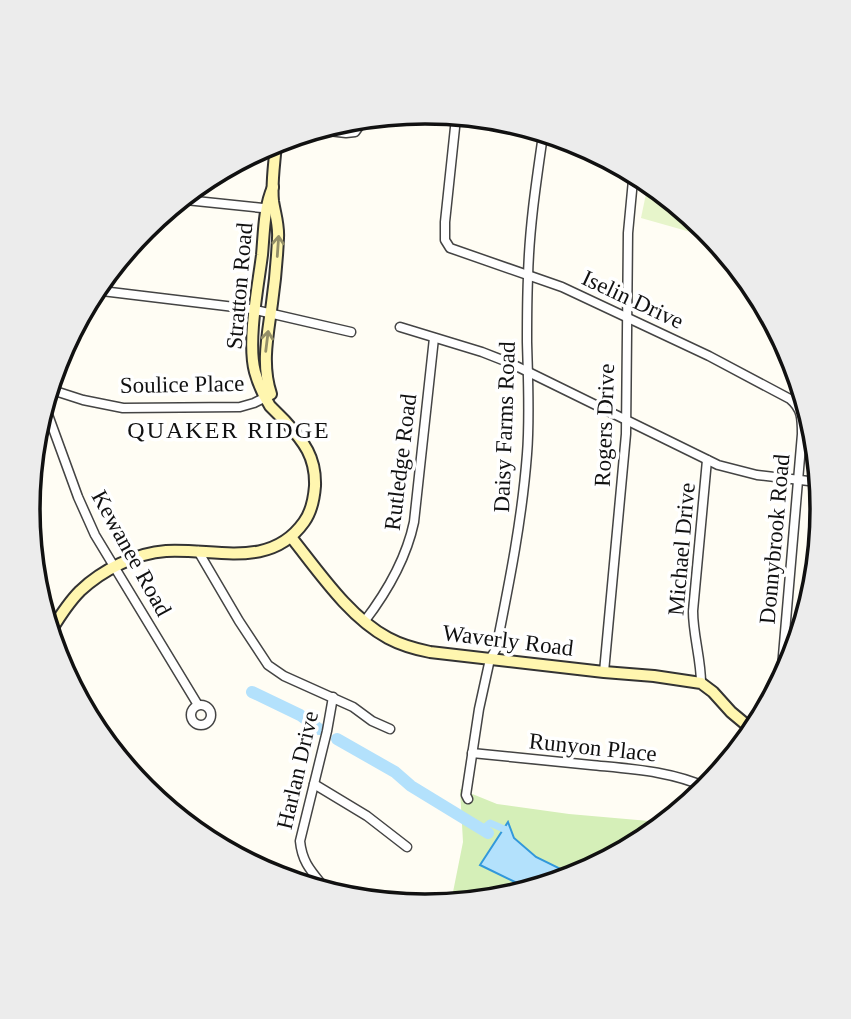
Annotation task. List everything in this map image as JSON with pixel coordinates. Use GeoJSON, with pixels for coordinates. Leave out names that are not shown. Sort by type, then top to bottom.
{"type":"FeatureCollection","features":[{"type":"Feature","properties":{"kind":"street","name":"Iselin Drive"},"geometry":{"type":"LineString","coordinates":[[455,126],[445,222],[447,246],[562,287],[709,356],[795,403]]}},
{"type":"Feature","properties":{"kind":"street","name":"Daisy Farms Road"},"geometry":{"type":"LineString","coordinates":[[468,799],[466,795],[472,754],[490,659],[499,636],[522,514],[528,452],[528,275],[532,212],[541,142]]}},
{"type":"Feature","properties":{"kind":"street","name":"Stratton Road"},"geometry":{"type":"LineString","coordinates":[[275,155],[253,348],[255,371],[268,396],[305,445],[313,461],[315,490],[310,511],[291,537]]}},
{"type":"Feature","properties":{"kind":"street","name":"Rogers Drive"},"geometry":{"type":"LineString","coordinates":[[604,673],[626,434],[628,233],[633,185]]}},
{"type":"Feature","properties":{"kind":"street"},"geometry":{"type":"LineString","coordinates":[[197,200],[271,209]]}},
{"type":"Feature","properties":{"kind":"street","name":"Stratton Road"},"geometry":{"type":"LineString","coordinates":[[268,396],[265,361],[279,226],[271,209]]}},
{"type":"Feature","properties":{"kind":"street"},"geometry":{"type":"LineString","coordinates":[[107,293],[256,310],[351,332]]}},
{"type":"Feature","properties":{"kind":"street"},"geometry":{"type":"LineString","coordinates":[[400,327],[482,352],[734,470],[810,481]]}},
{"type":"Feature","properties":{"kind":"street","name":"Rutledge Road"},"geometry":{"type":"LineString","coordinates":[[364,622],[400,566],[411,536],[434,338]]}},
{"type":"Feature","properties":{"kind":"street","name":"Soulice Place"},"geometry":{"type":"LineString","coordinates":[[59,392],[123,408],[240,407],[268,396]]}},
{"type":"Feature","properties":{"kind":"street","name":"Kewanee Road"},"geometry":{"type":"LineString","coordinates":[[51,422],[95,535],[198,705]]}},
{"type":"Feature","properties":{"kind":"street","name":"Donnybrook Road"},"geometry":{"type":"LineString","coordinates":[[783,651],[801,427]]}},
{"type":"Feature","properties":{"kind":"street","name":"Michael Drive"},"geometry":{"type":"LineString","coordinates":[[701,683],[693,627],[708,460]]}},
{"type":"Feature","properties":{"kind":"street"},"geometry":{"type":"LineString","coordinates":[[57,621],[81,590],[114,568],[147,554],[165,551],[251,554],[279,545],[291,537]]}},
{"type":"Feature","properties":{"kind":"street","name":"Waverly Road"},"geometry":{"type":"LineString","coordinates":[[291,537],[364,622],[390,639],[407,646],[430,652],[701,683]]}},
{"type":"Feature","properties":{"kind":"street"},"geometry":{"type":"LineString","coordinates":[[198,551],[268,665],[284,676],[353,706],[372,721],[390,729]]}},
{"type":"Feature","properties":{"kind":"street"},"geometry":{"type":"LineString","coordinates":[[701,683],[746,724]]}},
{"type":"Feature","properties":{"kind":"street","name":"Harlan Drive"},"geometry":{"type":"LineString","coordinates":[[318,879],[306,864],[300,841],[333,696]]}},
{"type":"Feature","properties":{"kind":"street","name":"Runyon Place"},"geometry":{"type":"LineString","coordinates":[[472,754],[625,768],[671,775],[697,783]]}},
{"type":"Feature","properties":{"kind":"street"},"geometry":{"type":"LineString","coordinates":[[314,784],[367,816],[407,847]]}},
{"type":"Feature","properties":{"kind":"green space"},"geometry":{"type":"Polygon","coordinates":[[[646,194],[694,233],[641,218],[646,194]]]}},
{"type":"Feature","properties":{"kind":"green space"},"geometry":{"type":"Polygon","coordinates":[[[460,789],[497,804],[651,822],[596,855],[549,874],[501,887],[453,894],[463,842],[460,789]]]}},
{"type":"Feature","properties":{"kind":"water"},"geometry":{"type":"Polygon","coordinates":[[[508,822],[514,838],[536,857],[561,869],[518,883],[480,865],[508,822]]]}},
{"type":"Feature","properties":{"kind":"waterway"},"geometry":{"type":"LineString","coordinates":[[252,692],[300,715],[319,729]]}},
{"type":"Feature","properties":{"kind":"waterway"},"geometry":{"type":"LineString","coordinates":[[337,739],[395,772],[411,786],[488,833]]}},
{"type":"Feature","properties":{"kind":"waterway"},"geometry":{"type":"LineString","coordinates":[[483,829],[490,823],[504,829]]}},
{"type":"Feature","properties":{"kind":"district","name":"QUAKER RIDGE"},"geometry":{"type":"Point","coordinates":[229,430]}}]}
